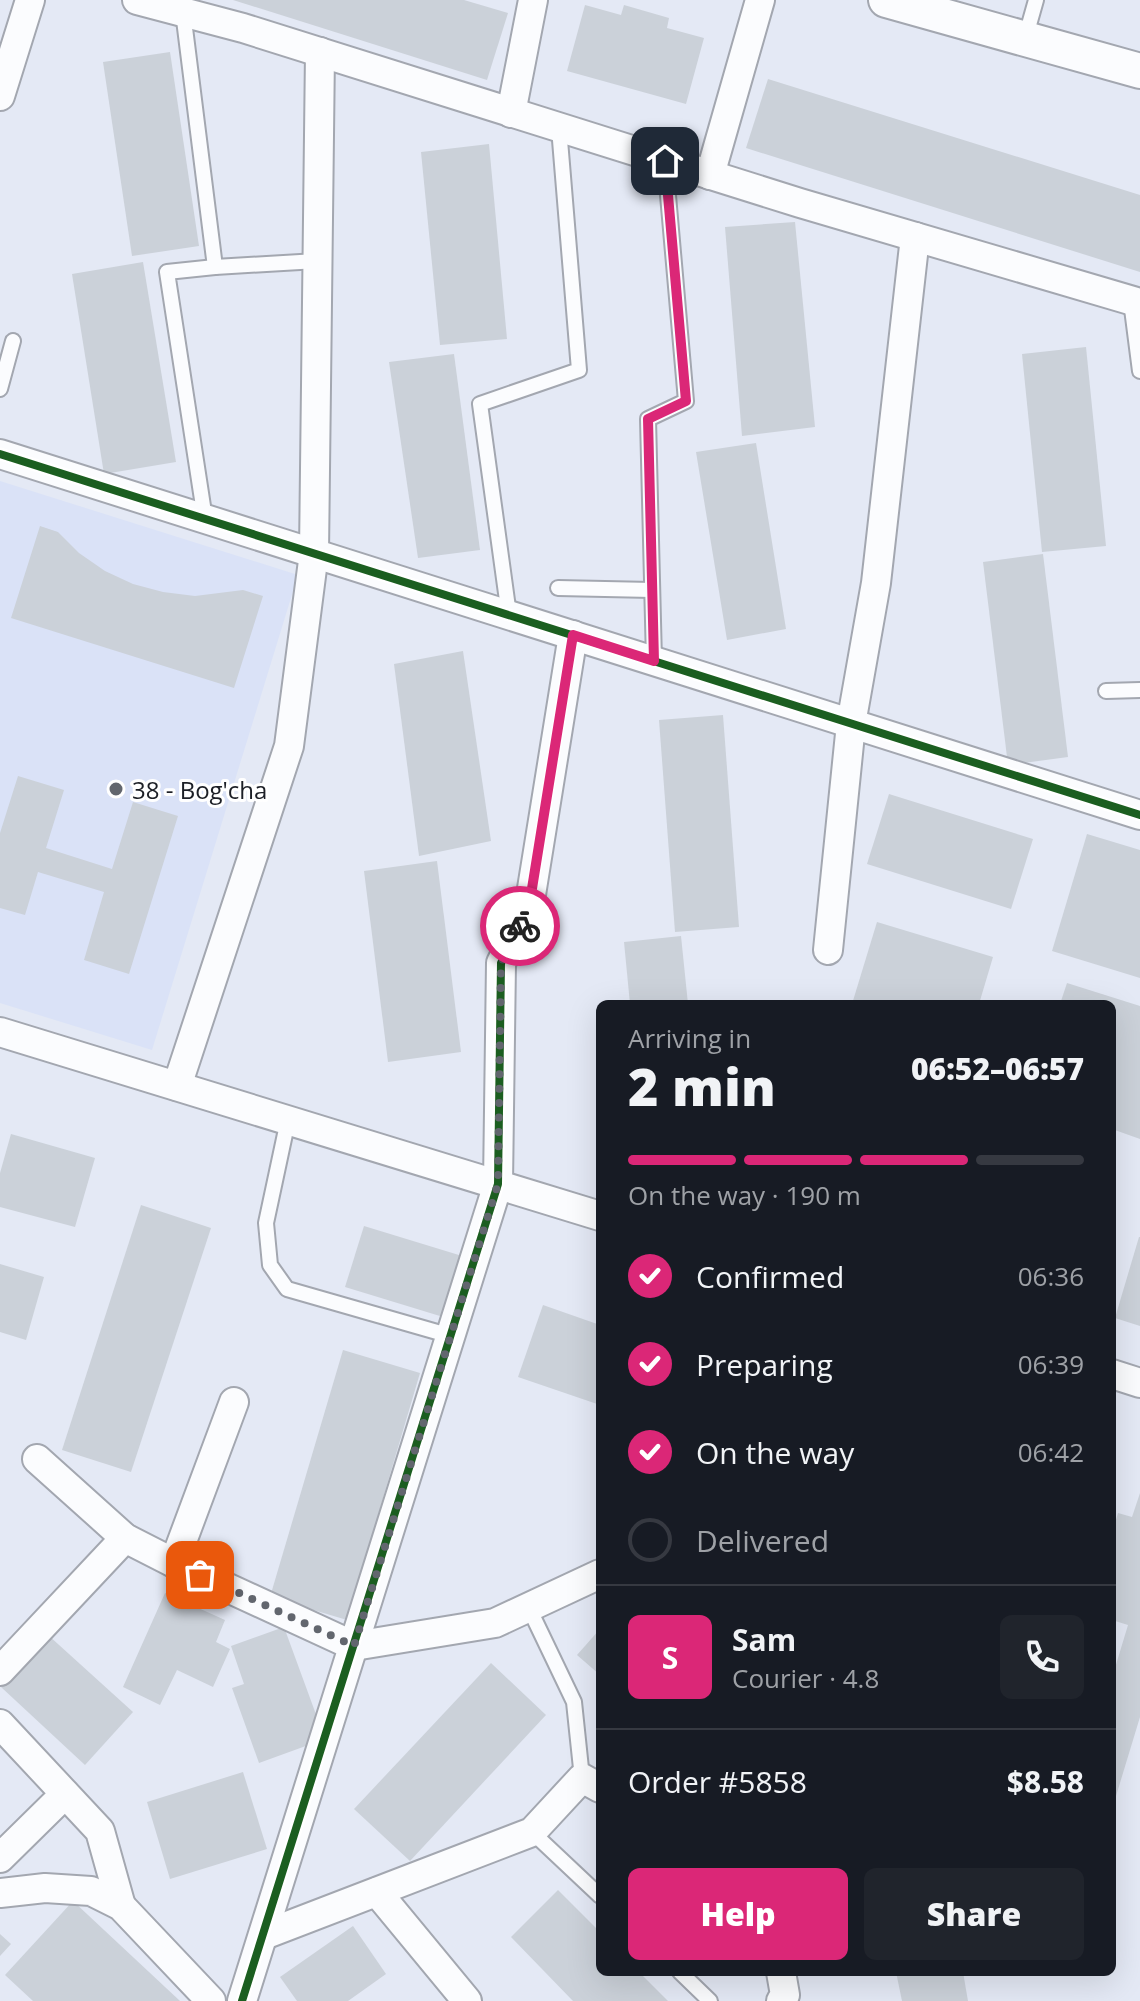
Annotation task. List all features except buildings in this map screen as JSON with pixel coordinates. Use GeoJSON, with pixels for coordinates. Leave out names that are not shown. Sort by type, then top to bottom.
{"type":"FeatureCollection","features":[{"type":"Feature","properties":{"kind":"street"},"geometry":{"type":"LineString","coordinates":[[0,96],[30,0]]}},
{"type":"Feature","properties":{"kind":"street"},"geometry":{"type":"LineString","coordinates":[[137,0],[320,52],[710,175],[1135,302]]}},
{"type":"Feature","properties":{"kind":"street"},"geometry":{"type":"LineString","coordinates":[[511,113],[533,0]]}},
{"type":"Feature","properties":{"kind":"street"},"geometry":{"type":"LineString","coordinates":[[710,175],[760,0]]}},
{"type":"Feature","properties":{"kind":"street"},"geometry":{"type":"LineString","coordinates":[[886,0],[1140,71]]}},
{"type":"Feature","properties":{"kind":"street"},"geometry":{"type":"LineString","coordinates":[[177,1086],[289,746],[314,553],[320,52]]}},
{"type":"Feature","properties":{"kind":"street"},"geometry":{"type":"LineString","coordinates":[[828,950],[851,724],[876,583],[915,237]]}},
{"type":"Feature","properties":{"kind":"street"},"geometry":{"type":"LineString","coordinates":[[0,454],[1140,815]]}},
{"type":"Feature","properties":{"kind":"street"},"geometry":{"type":"LineString","coordinates":[[242,2001],[498,1184],[501,963],[529,907],[573,635]]}},
{"type":"Feature","properties":{"kind":"street"},"geometry":{"type":"LineString","coordinates":[[0,1032],[596,1215]]}},
{"type":"Feature","properties":{"kind":"street"},"geometry":{"type":"LineString","coordinates":[[1116,1375],[1140,1383]]}},
{"type":"Feature","properties":{"kind":"street"},"geometry":{"type":"LineString","coordinates":[[174,1563],[234,1402]]}},
{"type":"Feature","properties":{"kind":"street"},"geometry":{"type":"LineString","coordinates":[[37,1459],[125,1538],[354,1646],[495,1623],[596,1576]]}},
{"type":"Feature","properties":{"kind":"street"},"geometry":{"type":"LineString","coordinates":[[0,1671],[125,1538]]}},
{"type":"Feature","properties":{"kind":"street"},"geometry":{"type":"LineString","coordinates":[[0,1724],[100,1831],[121,1906]]}},
{"type":"Feature","properties":{"kind":"street"},"geometry":{"type":"LineString","coordinates":[[264,1935],[532,1832],[591,1783]]}},
{"type":"Feature","properties":{"kind":"street"},"geometry":{"type":"LineString","coordinates":[[0,1858],[65,1794]]}},
{"type":"Feature","properties":{"kind":"street"},"geometry":{"type":"LineString","coordinates":[[0,1893],[45,1888],[91,1891],[121,1906],[211,2001]]}},
{"type":"Feature","properties":{"kind":"street"},"geometry":{"type":"LineString","coordinates":[[377,1892],[467,2001]]}},
{"type":"Feature","properties":{"kind":"lane"},"geometry":{"type":"LineString","coordinates":[[1025,39],[1036,0]]}},
{"type":"Feature","properties":{"kind":"lane"},"geometry":{"type":"LineString","coordinates":[[183,12],[215,267]]}},
{"type":"Feature","properties":{"kind":"lane"},"geometry":{"type":"LineString","coordinates":[[509,615],[480,404],[579,370],[559,128]]}},
{"type":"Feature","properties":{"kind":"lane"},"geometry":{"type":"LineString","coordinates":[[654,661],[648,419],[686,401],[665,161]]}},
{"type":"Feature","properties":{"kind":"lane"},"geometry":{"type":"LineString","coordinates":[[205,519],[167,272],[317,261]]}},
{"type":"Feature","properties":{"kind":"lane"},"geometry":{"type":"LineString","coordinates":[[1135,302],[1140,371]]}},
{"type":"Feature","properties":{"kind":"lane"},"geometry":{"type":"LineString","coordinates":[[0,389],[13,341]]}},
{"type":"Feature","properties":{"kind":"lane"},"geometry":{"type":"LineString","coordinates":[[558,588],[652,590]]}},
{"type":"Feature","properties":{"kind":"lane"},"geometry":{"type":"LineString","coordinates":[[1106,691],[1140,690]]}},
{"type":"Feature","properties":{"kind":"lane"},"geometry":{"type":"LineString","coordinates":[[288,1120],[266,1223],[270,1265],[287,1289],[451,1336]]}},
{"type":"Feature","properties":{"kind":"lane"},"geometry":{"type":"LineString","coordinates":[[529,1608],[574,1702],[591,1783]]}},
{"type":"Feature","properties":{"kind":"lane"},"geometry":{"type":"LineString","coordinates":[[532,1832],[596,1892]]}},
{"type":"Feature","properties":{"kind":"lane"},"geometry":{"type":"LineString","coordinates":[[684,1976],[710,2001]]}},
{"type":"Feature","properties":{"kind":"shaded area","name":"38 - Bog'cha"},"geometry":{"type":"Polygon","coordinates":[[[0,481],[298,575],[152,1050],[0,1003],[0,481]]]}},
{"type":"Feature","properties":{"kind":"cycle path"},"geometry":{"type":"LineString","coordinates":[[0,454],[1140,815]]}},
{"type":"Feature","properties":{"kind":"cycle path"},"geometry":{"type":"LineString","coordinates":[[242,2001],[498,1184],[501,963],[529,907],[573,635]]}},
{"type":"Feature","properties":{"kind":"way so far"},"geometry":{"type":"LineString","coordinates":[[200,1575],[354,1646],[498,1184],[501,963],[520,926]]}},
{"type":"Feature","properties":{"kind":"place","name":"38 - Bog'cha"},"geometry":{"type":"Point","coordinates":[116,789]}},
{"type":"Feature","properties":{"kind":"route"},"geometry":{"type":"LineString","coordinates":[[520,926],[529,907],[573,635],[654,661],[648,419],[686,401],[665,161]]}}]}
